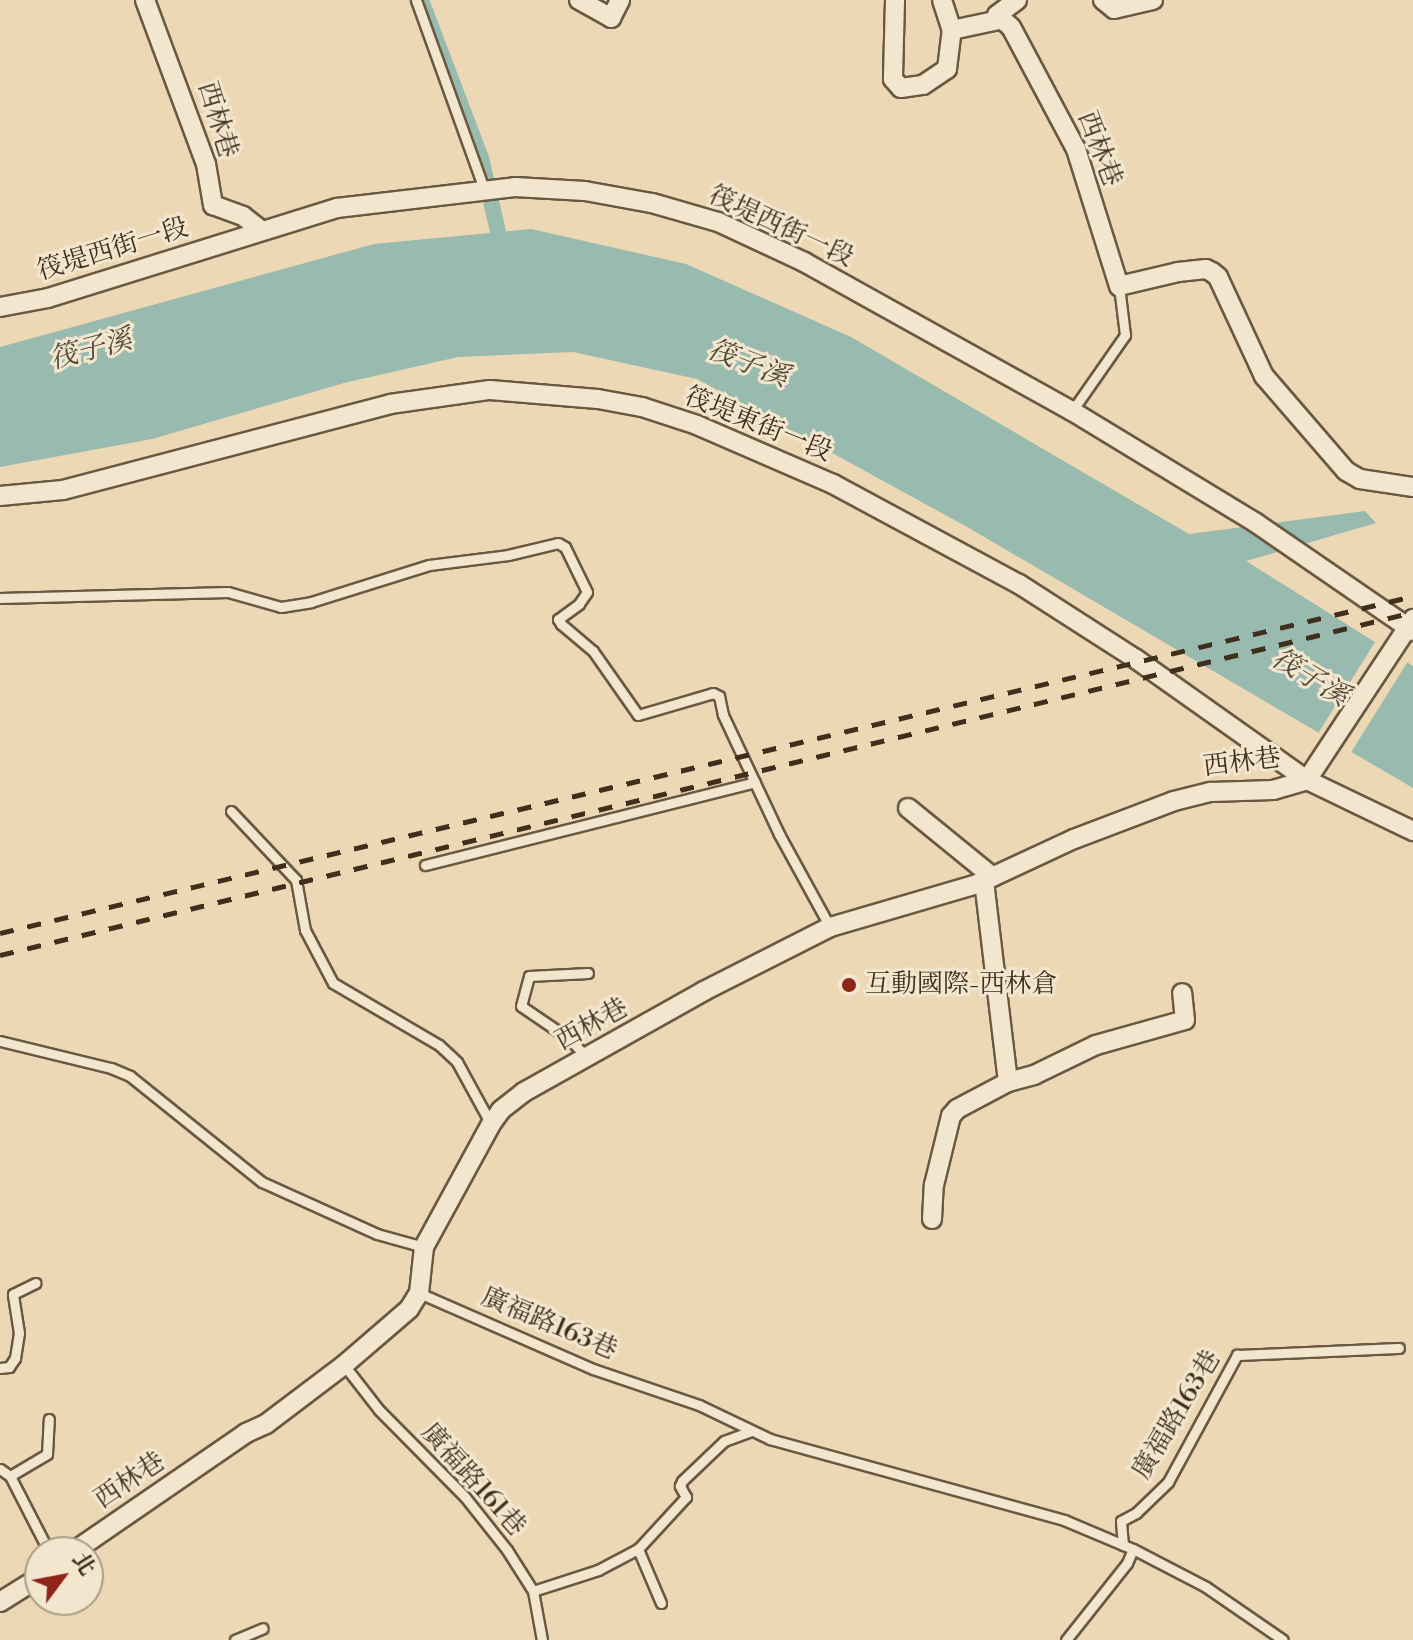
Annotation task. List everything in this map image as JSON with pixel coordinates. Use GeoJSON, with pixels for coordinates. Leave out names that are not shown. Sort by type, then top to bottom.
{"type":"FeatureCollection","features":[{"type":"Feature","properties":{"kind":"street","name":"西林巷"},"geometry":{"type":"LineString","coordinates":[[145,0],[206,164],[213,205],[243,216],[262,231]]}},
{"type":"Feature","properties":{"kind":"street"},"geometry":{"type":"LineString","coordinates":[[579,0],[611,18],[620,0]]}},
{"type":"Feature","properties":{"kind":"street"},"geometry":{"type":"LineString","coordinates":[[895,0],[893,79],[901,88],[923,85],[947,69],[952,30],[942,0]]}},
{"type":"Feature","properties":{"kind":"street"},"geometry":{"type":"LineString","coordinates":[[952,30],[999,20],[997,15],[1017,0]]}},
{"type":"Feature","properties":{"kind":"street"},"geometry":{"type":"LineString","coordinates":[[1103,0],[1114,9],[1153,0]]}},
{"type":"Feature","properties":{"kind":"street","name":"西林巷"},"geometry":{"type":"LineString","coordinates":[[999,20],[1011,27],[1076,149],[1119,286]]}},
{"type":"Feature","properties":{"kind":"street","name":"筏堤西街一段"},"geometry":{"type":"LineString","coordinates":[[0,307],[48,298],[337,208],[515,187],[585,191],[652,203],[718,222],[804,262],[1072,411],[1256,523],[1409,629]]}},
{"type":"Feature","properties":{"kind":"street"},"geometry":{"type":"LineString","coordinates":[[1119,286],[1178,272],[1206,269],[1212,272],[1218,277],[1264,376],[1346,471],[1360,479],[1413,487]]}},
{"type":"Feature","properties":{"kind":"street","name":"筏堤東街一段"},"geometry":{"type":"LineString","coordinates":[[0,496],[91,484],[390,404],[490,390],[598,399],[642,407],[697,425],[833,484],[1019,584],[1311,773],[1413,831]]}},
{"type":"Feature","properties":{"kind":"street"},"geometry":{"type":"LineString","coordinates":[[1311,773],[1409,629]]}},
{"type":"Feature","properties":{"kind":"street","name":"西林巷"},"geometry":{"type":"LineString","coordinates":[[96,1536],[246,1433],[266,1424],[344,1365],[409,1309],[419,1293],[424,1247],[491,1124],[501,1110],[524,1092],[704,991],[830,927],[989,879],[1074,839],[1174,801],[1211,792],[1273,790],[1311,773]]}},
{"type":"Feature","properties":{"kind":"street"},"geometry":{"type":"LineString","coordinates":[[908,808],[989,879],[1008,1082]]}},
{"type":"Feature","properties":{"kind":"street"},"geometry":{"type":"LineString","coordinates":[[932,1219],[932,1195],[951,1116],[967,1102],[1096,1045],[1185,1020],[1182,993]]}},
{"type":"Feature","properties":{"kind":"street"},"geometry":{"type":"LineString","coordinates":[[0,1602],[24,1587]]}},
{"type":"Feature","properties":{"kind":"lane"},"geometry":{"type":"LineString","coordinates":[[416,0],[484,189]]}},
{"type":"Feature","properties":{"kind":"lane"},"geometry":{"type":"LineString","coordinates":[[1072,411],[1125,335],[1119,286]]}},
{"type":"Feature","properties":{"kind":"lane"},"geometry":{"type":"LineString","coordinates":[[0,598],[228,592],[281,607],[311,602],[429,565],[508,555],[558,543],[565,547],[587,592],[585,598],[558,619],[561,624],[593,651],[638,715],[713,693],[719,696],[723,715],[791,859],[830,927]]}},
{"type":"Feature","properties":{"kind":"lane"},"geometry":{"type":"LineString","coordinates":[[425,865],[755,782]]}},
{"type":"Feature","properties":{"kind":"lane"},"geometry":{"type":"LineString","coordinates":[[231,811],[296,880],[305,930],[333,983],[439,1045],[457,1062],[491,1124]]}},
{"type":"Feature","properties":{"kind":"lane"},"geometry":{"type":"LineString","coordinates":[[587,1058],[571,1040],[521,1006],[529,976],[588,973]]}},
{"type":"Feature","properties":{"kind":"lane"},"geometry":{"type":"LineString","coordinates":[[0,1041],[130,1076],[262,1182],[377,1234],[424,1247]]}},
{"type":"Feature","properties":{"kind":"lane"},"geometry":{"type":"LineString","coordinates":[[0,1368],[9,1367],[15,1358],[19,1333],[13,1294],[36,1283]]}},
{"type":"Feature","properties":{"kind":"lane","name":"廣福路163巷"},"geometry":{"type":"LineString","coordinates":[[419,1293],[593,1369],[721,1415],[751,1431],[808,1450],[1019,1505],[1128,1547],[1206,1587],[1283,1640]]}},
{"type":"Feature","properties":{"kind":"lane","name":"廣福路163巷"},"geometry":{"type":"LineString","coordinates":[[1066,1640],[1127,1563],[1128,1547],[1121,1521],[1136,1513],[1168,1482],[1237,1355],[1399,1348]]}},
{"type":"Feature","properties":{"kind":"lane","name":"廣福路161巷"},"geometry":{"type":"LineString","coordinates":[[344,1365],[379,1410],[465,1497],[507,1550],[533,1591],[542,1640]]}},
{"type":"Feature","properties":{"kind":"lane"},"geometry":{"type":"LineString","coordinates":[[10,1476],[47,1454],[49,1419]]}},
{"type":"Feature","properties":{"kind":"lane"},"geometry":{"type":"LineString","coordinates":[[533,1591],[598,1570],[638,1549],[686,1497],[680,1486],[682,1481],[724,1441],[751,1431]]}},
{"type":"Feature","properties":{"kind":"lane"},"geometry":{"type":"LineString","coordinates":[[0,1469],[10,1476],[41,1536]]}},
{"type":"Feature","properties":{"kind":"lane"},"geometry":{"type":"LineString","coordinates":[[638,1549],[661,1603]]}},
{"type":"Feature","properties":{"kind":"lane"},"geometry":{"type":"LineString","coordinates":[[235,1640],[263,1628]]}},
{"type":"Feature","properties":{"kind":"water","name":"筏子溪"},"geometry":{"type":"Polygon","coordinates":[[[531,229],[686,264],[851,337],[1189,534],[1365,511],[1376,523],[1246,561],[1413,666],[1413,788],[969,528],[697,379],[573,352],[458,357],[344,383],[152,439],[0,467],[0,347],[374,244],[531,229]]]}},
{"type":"Feature","properties":{"kind":"pier"},"geometry":{"type":"Polygon","coordinates":[[[1377,639],[1409,659],[1348,757],[1316,737],[1377,639]]]}},
{"type":"Feature","properties":{"kind":"waterway"},"geometry":{"type":"LineString","coordinates":[[421,0],[481,158],[503,253]]}},
{"type":"Feature","properties":{"kind":"railway"},"geometry":{"type":"LineString","coordinates":[[0,933],[1413,596]]}},
{"type":"Feature","properties":{"kind":"railway"},"geometry":{"type":"LineString","coordinates":[[0,955],[1413,612]]}},
{"type":"Feature","properties":{"kind":"place","name":"互動國際-西林倉"},"geometry":{"type":"Point","coordinates":[849,985]}}]}
